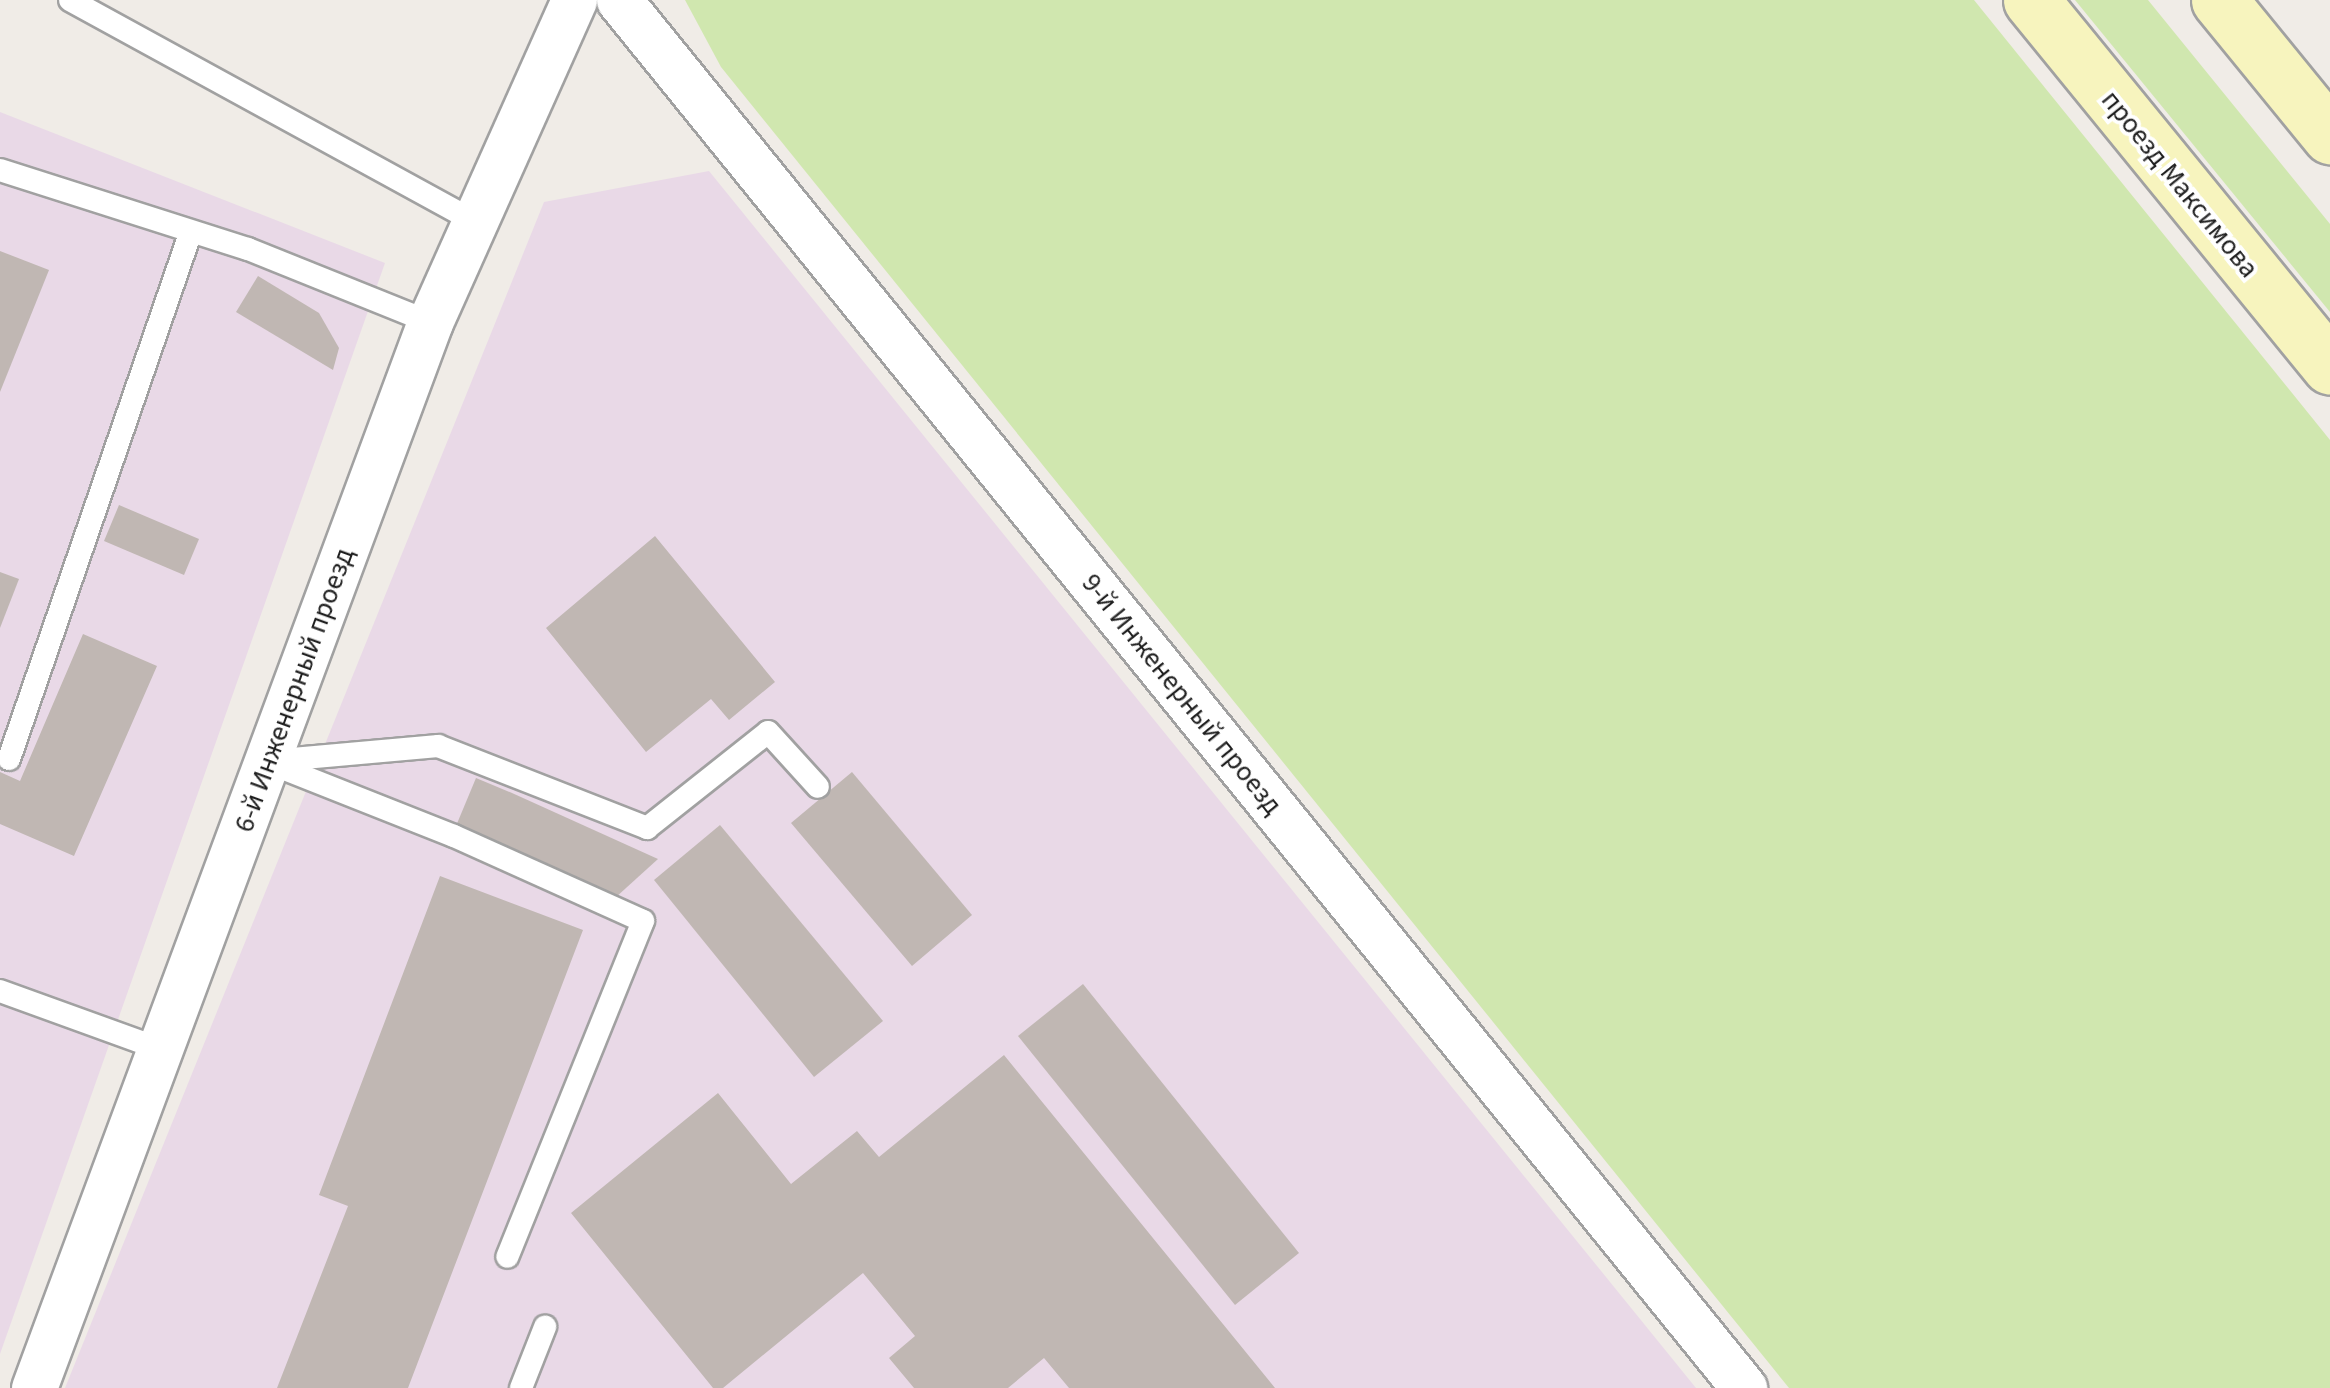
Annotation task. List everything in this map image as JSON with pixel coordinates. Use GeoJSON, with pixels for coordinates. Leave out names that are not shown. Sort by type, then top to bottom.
{"type":"FeatureCollection","features":[{"type":"Feature","properties":{"kind":"main road","name":"проезд Максимова"},"geometry":{"type":"LineString","coordinates":[[2030,0],[2330,367]]}},
{"type":"Feature","properties":{"kind":"main road"},"geometry":{"type":"LineString","coordinates":[[2219,0],[2330,136]]}},
{"type":"Feature","properties":{"kind":"street","name":"6-й Инженерный проезд"},"geometry":{"type":"LineString","coordinates":[[34,1388],[430,322],[472,220],[574,0]]}},
{"type":"Feature","properties":{"kind":"street","name":"9-й Инженерный проезд"},"geometry":{"type":"LineString","coordinates":[[619,0],[1744,1388]]}},
{"type":"Feature","properties":{"kind":"lane"},"geometry":{"type":"LineString","coordinates":[[70,0],[472,220]]}},
{"type":"Feature","properties":{"kind":"lane"},"geometry":{"type":"LineString","coordinates":[[0,170],[191,231],[430,322]]}},
{"type":"Feature","properties":{"kind":"lane"},"geometry":{"type":"LineString","coordinates":[[9,759],[191,231]]}},
{"type":"Feature","properties":{"kind":"lane"},"geometry":{"type":"LineString","coordinates":[[267,762],[438,746],[646,828],[768,732],[818,788]]}},
{"type":"Feature","properties":{"kind":"lane"},"geometry":{"type":"LineString","coordinates":[[267,762],[454,836],[643,922],[508,1257]]}},
{"type":"Feature","properties":{"kind":"lane"},"geometry":{"type":"LineString","coordinates":[[0,991],[160,1049]]}},
{"type":"Feature","properties":{"kind":"lane"},"geometry":{"type":"LineString","coordinates":[[522,1388],[545,1327]]}},
{"type":"Feature","properties":{"kind":"shaded area"},"geometry":{"type":"Polygon","coordinates":[[[0,112],[385,263],[0,1354],[0,112]]]}},
{"type":"Feature","properties":{"kind":"shaded area"},"geometry":{"type":"Polygon","coordinates":[[[709,171],[1696,1388],[65,1388],[544,202],[709,171]]]}},
{"type":"Feature","properties":{"kind":"green space"},"geometry":{"type":"Polygon","coordinates":[[[685,0],[1974,0],[2330,440],[2330,1388],[1789,1388],[721,67],[685,0]]]}},
{"type":"Feature","properties":{"kind":"green space"},"geometry":{"type":"Polygon","coordinates":[[[2075,0],[2148,0],[2330,224],[2330,312],[2075,0]]]}},
{"type":"Feature","properties":{"kind":"building"},"geometry":{"type":"Polygon","coordinates":[[[0,251],[49,270],[0,392],[0,251]]]}},
{"type":"Feature","properties":{"kind":"building"},"geometry":{"type":"Polygon","coordinates":[[[258,276],[319,313],[339,348],[333,370],[236,312],[258,276]]]}},
{"type":"Feature","properties":{"kind":"building"},"geometry":{"type":"Polygon","coordinates":[[[119,505],[199,539],[184,575],[104,541],[119,505]]]}},
{"type":"Feature","properties":{"kind":"building"},"geometry":{"type":"Polygon","coordinates":[[[655,536],[775,682],[729,720],[711,699],[646,752],[546,628],[655,536]]]}},
{"type":"Feature","properties":{"kind":"building"},"geometry":{"type":"Polygon","coordinates":[[[0,572],[19,579],[0,628],[0,572]]]}},
{"type":"Feature","properties":{"kind":"building"},"geometry":{"type":"Polygon","coordinates":[[[83,634],[157,666],[74,856],[0,824],[0,772],[20,781],[83,634]]]}},
{"type":"Feature","properties":{"kind":"building"},"geometry":{"type":"Polygon","coordinates":[[[852,772],[972,915],[912,966],[791,823],[852,772]]]}},
{"type":"Feature","properties":{"kind":"building"},"geometry":{"type":"Polygon","coordinates":[[[476,778],[658,859],[615,898],[456,826],[476,778]]]}},
{"type":"Feature","properties":{"kind":"building"},"geometry":{"type":"Polygon","coordinates":[[[720,825],[883,1021],[814,1077],[654,880],[720,825]]]}},
{"type":"Feature","properties":{"kind":"building"},"geometry":{"type":"Polygon","coordinates":[[[440,876],[583,930],[408,1388],[277,1388],[348,1206],[319,1195],[440,876]]]}},
{"type":"Feature","properties":{"kind":"building"},"geometry":{"type":"Polygon","coordinates":[[[1083,984],[1299,1253],[1235,1305],[1018,1036],[1083,984]]]}},
{"type":"Feature","properties":{"kind":"building"},"geometry":{"type":"Polygon","coordinates":[[[1004,1055],[1275,1388],[1069,1388],[1044,1358],[1008,1388],[914,1388],[889,1358],[915,1336],[863,1273],[723,1388],[713,1388],[571,1213],[718,1093],[791,1184],[857,1131],[879,1157],[1004,1055]]]}}]}
